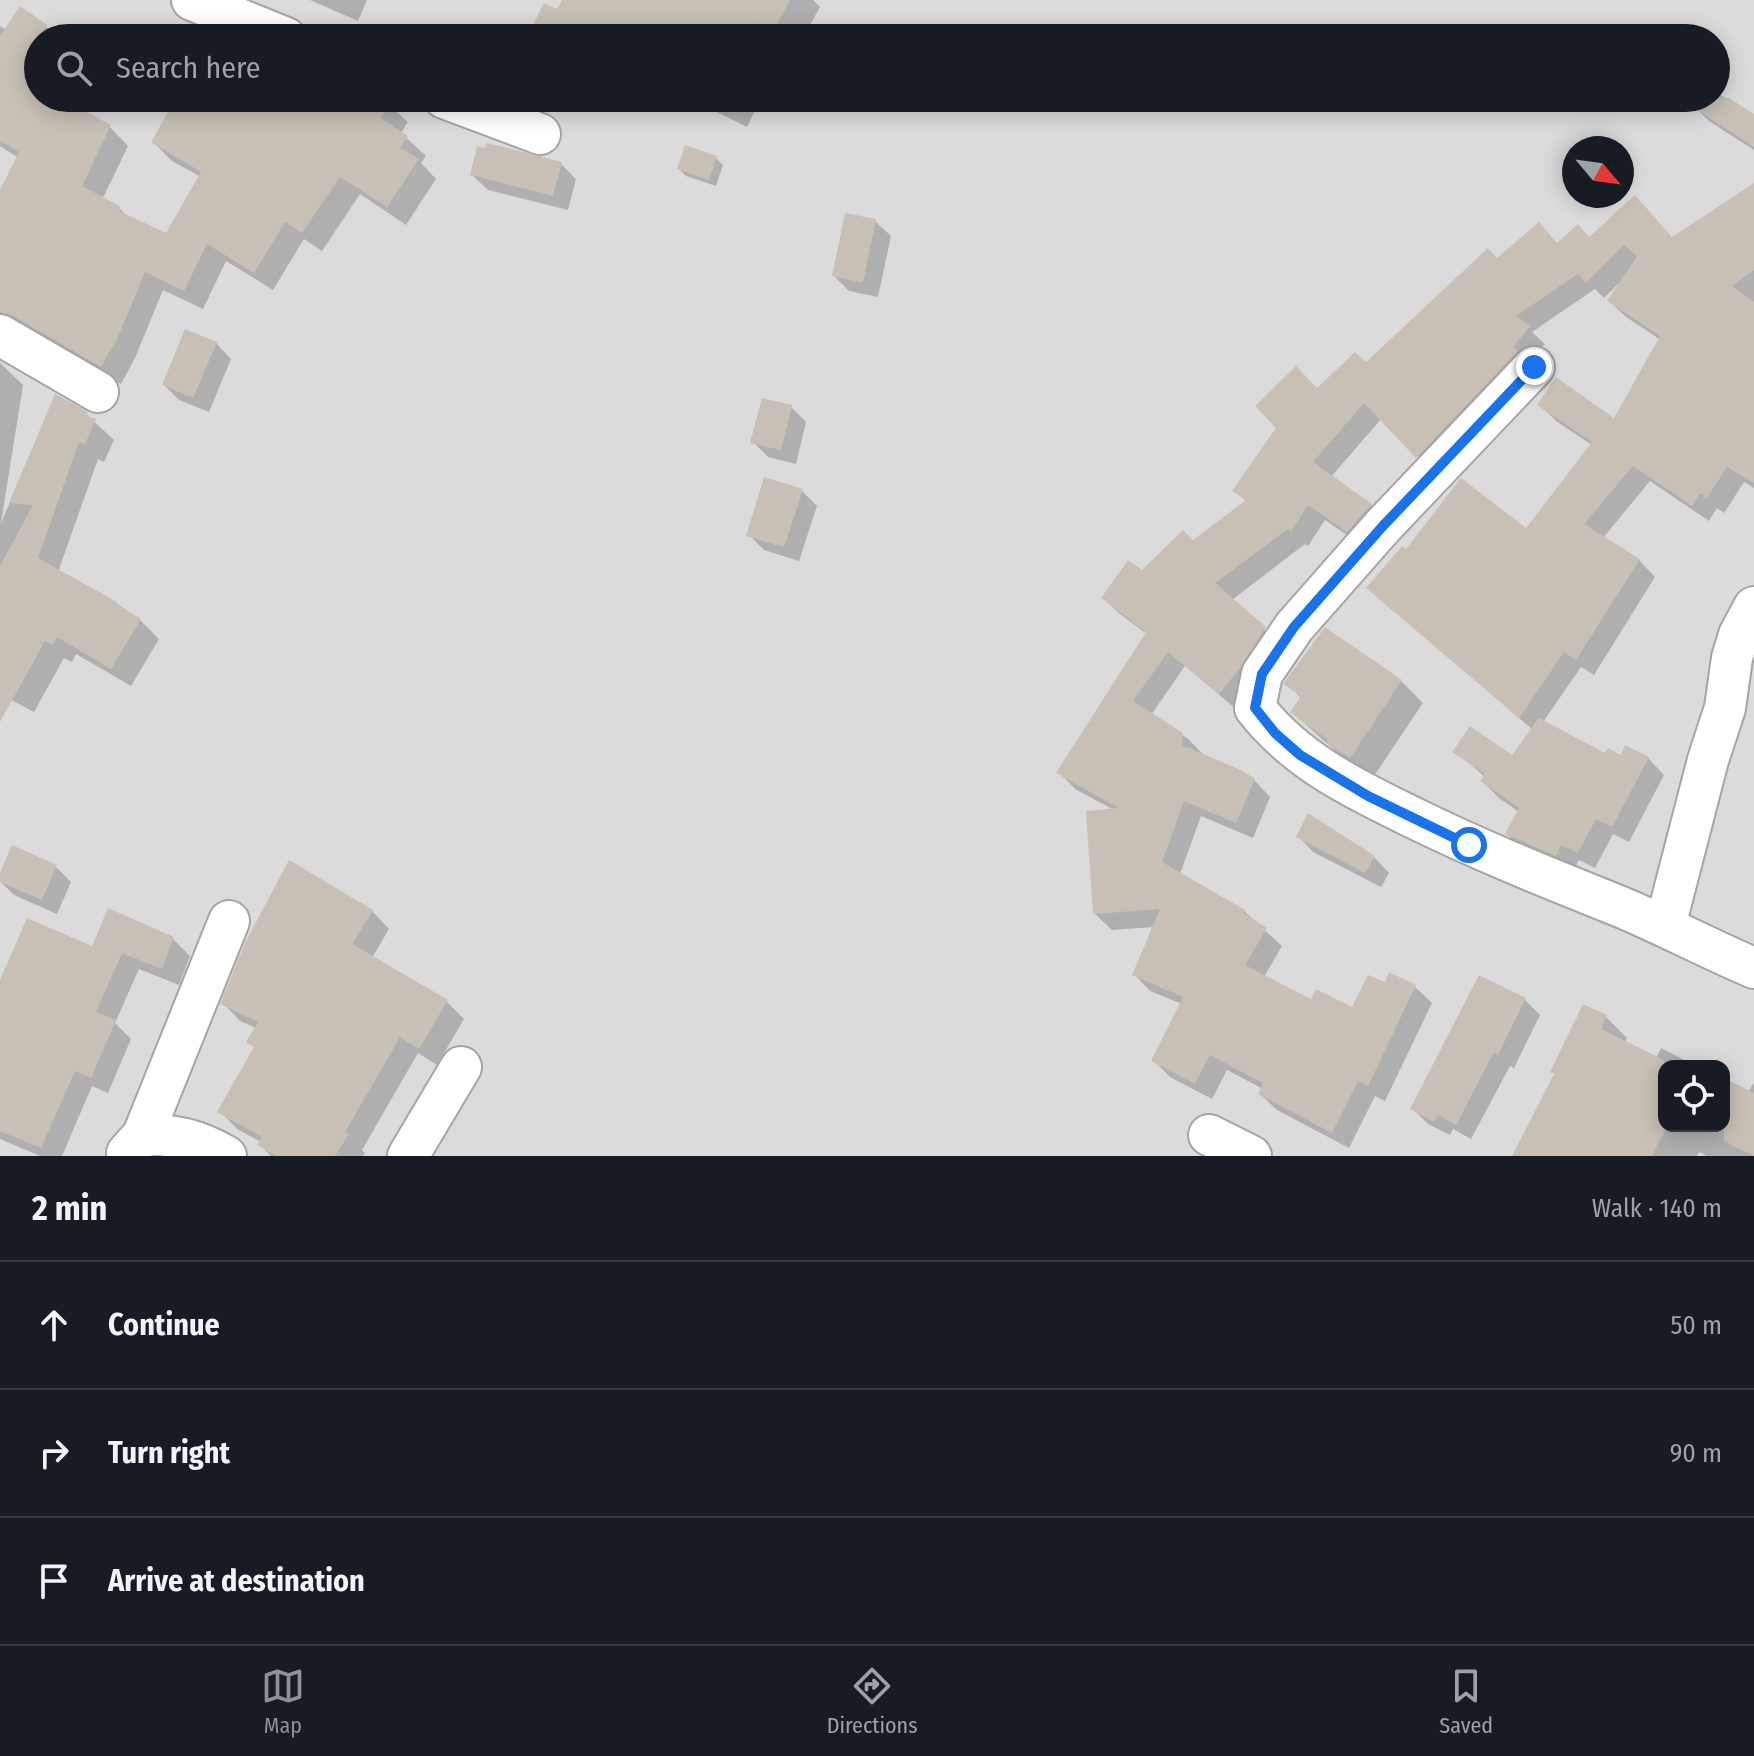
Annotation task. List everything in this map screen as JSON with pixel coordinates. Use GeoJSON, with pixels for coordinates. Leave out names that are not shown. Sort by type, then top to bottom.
{"type":"FeatureCollection","features":[{"type":"Feature","properties":{"kind":"street"},"geometry":{"type":"LineString","coordinates":[[192,0],[251,24]]}},
{"type":"Feature","properties":{"kind":"street"},"geometry":{"type":"LineString","coordinates":[[481,112],[540,134]]}},
{"type":"Feature","properties":{"kind":"street"},"geometry":{"type":"LineString","coordinates":[[0,335],[98,392]]}},
{"type":"Feature","properties":{"kind":"street"},"geometry":{"type":"LineString","coordinates":[[1534,367],[1382,527],[1294,627],[1262,674],[1255,708],[1275,733],[1300,755],[1368,796],[1469,845],[1665,926],[1754,968]]}},
{"type":"Feature","properties":{"kind":"street"},"geometry":{"type":"LineString","coordinates":[[1665,926],[1708,760],[1725,708],[1732,658],[1739,635],[1754,607]]}},
{"type":"Feature","properties":{"kind":"street"},"geometry":{"type":"LineString","coordinates":[[134,1145],[229,921]]}},
{"type":"Feature","properties":{"kind":"street"},"geometry":{"type":"LineString","coordinates":[[408,1156],[461,1067]]}},
{"type":"Feature","properties":{"kind":"street"},"geometry":{"type":"LineString","coordinates":[[134,1145],[174,1134],[207,1145],[226,1156]]}},
{"type":"Feature","properties":{"kind":"street"},"geometry":{"type":"LineString","coordinates":[[1209,1135],[1251,1156]]}},
{"type":"Feature","properties":{"kind":"shaded area"},"geometry":{"type":"Polygon","coordinates":[[[0,0],[1754,0],[1754,1156],[0,1156],[0,0]]]}},
{"type":"Feature","properties":{"kind":"building"},"geometry":{"type":"Polygon","coordinates":[[[562,0],[790,0],[777,24],[533,24],[544,3],[557,9],[562,0]]]}},
{"type":"Feature","properties":{"kind":"building"},"geometry":{"type":"Polygon","coordinates":[[[20,6],[46,24],[24,24],[24,112],[87,112],[111,125],[82,186],[121,207],[119,211],[166,233],[201,172],[151,142],[168,112],[384,112],[380,118],[408,136],[400,148],[419,159],[387,207],[340,177],[302,233],[285,222],[254,273],[207,244],[184,291],[145,272],[117,339],[101,367],[12,315],[0,312],[0,190],[19,152],[0,141],[0,36],[20,6]]]}},
{"type":"Feature","properties":{"kind":"building"},"geometry":{"type":"Polygon","coordinates":[[[1730,99],[1754,114],[1754,147],[1700,112],[1730,112],[1730,99]]]}},
{"type":"Feature","properties":{"kind":"building"},"geometry":{"type":"Polygon","coordinates":[[[487,143],[562,162],[553,196],[470,175],[477,146],[485,148],[487,143]]]}},
{"type":"Feature","properties":{"kind":"building"},"geometry":{"type":"Polygon","coordinates":[[[685,145],[717,156],[709,180],[677,169],[685,145]]]}},
{"type":"Feature","properties":{"kind":"building"},"geometry":{"type":"Polygon","coordinates":[[[1754,183],[1754,270],[1732,286],[1754,302],[1754,483],[1727,467],[1707,498],[1700,493],[1692,506],[1633,466],[1584,524],[1640,559],[1576,660],[1564,652],[1519,718],[1366,588],[1402,546],[1406,549],[1461,478],[1526,528],[1592,442],[1537,405],[1556,377],[1614,418],[1660,336],[1607,301],[1637,256],[1624,245],[1586,283],[1578,274],[1516,316],[1530,326],[1513,347],[1518,351],[1416,458],[1364,403],[1313,462],[1372,504],[1347,532],[1308,505],[1291,531],[1288,529],[1215,583],[1266,627],[1219,694],[1168,652],[1133,701],[1183,733],[1182,745],[1255,779],[1236,823],[1184,801],[1162,862],[1245,910],[1243,913],[1267,928],[1245,965],[1311,999],[1316,989],[1352,1007],[1368,975],[1385,982],[1389,972],[1416,985],[1368,1086],[1358,1081],[1332,1133],[1258,1094],[1263,1083],[1210,1055],[1195,1084],[1151,1061],[1183,997],[1132,975],[1160,909],[1093,914],[1086,811],[1119,808],[1056,773],[1146,632],[1101,598],[1128,560],[1142,570],[1183,530],[1193,540],[1246,500],[1232,491],[1276,428],[1255,406],[1296,366],[1317,388],[1355,352],[1366,362],[1488,248],[1497,258],[1539,222],[1557,243],[1578,224],[1589,237],[1621,208],[1634,208],[1635,195],[1672,237],[1754,183]]]}},
{"type":"Feature","properties":{"kind":"building"},"geometry":{"type":"Polygon","coordinates":[[[845,213],[876,219],[863,283],[832,276],[845,213]]]}},
{"type":"Feature","properties":{"kind":"building"},"geometry":{"type":"Polygon","coordinates":[[[185,329],[217,342],[193,398],[162,385],[185,329]]]}},
{"type":"Feature","properties":{"kind":"building"},"geometry":{"type":"Polygon","coordinates":[[[55,394],[88,412],[86,416],[96,419],[85,444],[79,442],[38,558],[141,619],[111,669],[57,637],[53,645],[45,641],[0,722],[0,566],[33,505],[9,503],[55,394]]]}},
{"type":"Feature","properties":{"kind":"building"},"geometry":{"type":"Polygon","coordinates":[[[762,398],[792,405],[781,450],[750,443],[762,398]]]}},
{"type":"Feature","properties":{"kind":"building"},"geometry":{"type":"Polygon","coordinates":[[[764,477],[803,489],[784,547],[746,536],[764,477]]]}},
{"type":"Feature","properties":{"kind":"building"},"geometry":{"type":"Polygon","coordinates":[[[1325,627],[1402,680],[1350,758],[1326,743],[1328,740],[1290,712],[1301,696],[1283,684],[1325,627]]]}},
{"type":"Feature","properties":{"kind":"building"},"geometry":{"type":"Polygon","coordinates":[[[1539,718],[1605,753],[1608,748],[1621,755],[1625,745],[1649,757],[1612,827],[1596,819],[1578,853],[1561,845],[1556,856],[1505,834],[1519,808],[1480,781],[1485,774],[1452,752],[1470,726],[1512,755],[1539,718]]]}},
{"type":"Feature","properties":{"kind":"building"},"geometry":{"type":"Polygon","coordinates":[[[1308,813],[1375,856],[1365,873],[1296,837],[1308,813]]]}},
{"type":"Feature","properties":{"kind":"building"},"geometry":{"type":"Polygon","coordinates":[[[12,845],[57,865],[42,900],[0,882],[0,873],[12,845]]]}},
{"type":"Feature","properties":{"kind":"building"},"geometry":{"type":"Polygon","coordinates":[[[289,860],[373,910],[352,944],[448,1000],[419,1049],[400,1037],[345,1132],[349,1134],[335,1156],[276,1156],[257,1145],[262,1137],[217,1112],[254,1047],[246,1042],[258,1022],[220,1004],[245,943],[289,860]]]}},
{"type":"Feature","properties":{"kind":"building"},"geometry":{"type":"Polygon","coordinates":[[[108,908],[174,937],[162,969],[122,953],[96,1012],[116,1020],[91,1078],[75,1071],[41,1148],[0,1131],[0,980],[27,918],[92,946],[108,908]]]}},
{"type":"Feature","properties":{"kind":"building"},"geometry":{"type":"Polygon","coordinates":[[[1479,975],[1526,998],[1498,1055],[1494,1052],[1456,1125],[1438,1115],[1434,1122],[1410,1109],[1479,975]]]}},
{"type":"Feature","properties":{"kind":"building"},"geometry":{"type":"Polygon","coordinates":[[[1583,1004],[1607,1015],[1601,1029],[1664,1060],[1658,1060],[1658,1132],[1664,1133],[1652,1156],[1512,1156],[1554,1074],[1550,1072],[1583,1004]]]}},
{"type":"Feature","properties":{"kind":"building"},"geometry":{"type":"Polygon","coordinates":[[[1730,1081],[1754,1093],[1754,1156],[1724,1141],[1724,1132],[1730,1132],[1730,1081]]]}},
{"type":"Feature","properties":{"kind":"route"},"geometry":{"type":"LineString","coordinates":[[1469,845],[1368,796],[1300,755],[1275,733],[1255,708],[1262,674],[1294,627],[1382,527],[1534,367]]}}]}
